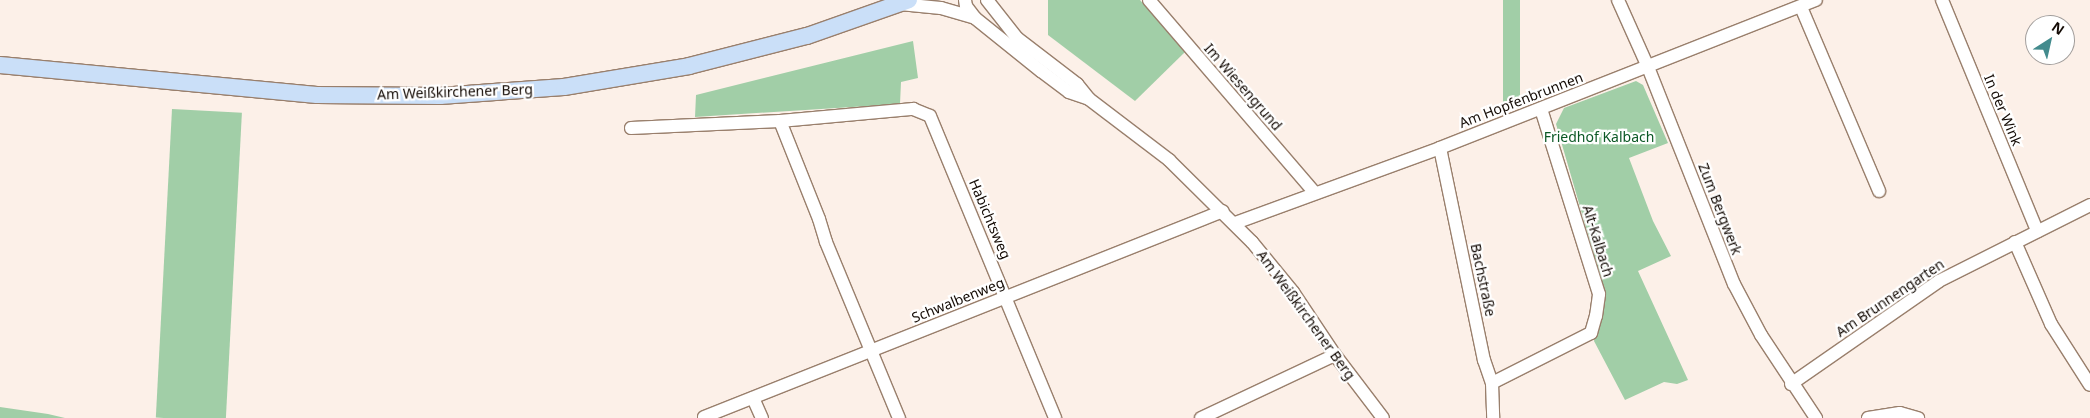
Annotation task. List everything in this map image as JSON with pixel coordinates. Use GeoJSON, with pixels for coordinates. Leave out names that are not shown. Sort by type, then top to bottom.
{"type":"FeatureCollection","features":[{"type":"Feature","properties":{"kind":"main road","name":"Am Weißkirchener Berg"},"geometry":{"type":"LineString","coordinates":[[0,65],[317,94],[440,96],[564,88],[689,66],[807,36],[905,2]]}},
{"type":"Feature","properties":{"kind":"street","name":"Am Weißkirchener Berg"},"geometry":{"type":"LineString","coordinates":[[965,0],[966,6],[975,18],[1069,92],[1089,99]]}},
{"type":"Feature","properties":{"kind":"street","name":"Im Wiesengrund"},"geometry":{"type":"LineString","coordinates":[[1149,0],[1315,193]]}},
{"type":"Feature","properties":{"kind":"street","name":"Zum Bergwerk"},"geometry":{"type":"LineString","coordinates":[[1618,0],[1648,67],[1734,284],[1791,384],[1816,418]]}},
{"type":"Feature","properties":{"kind":"street","name":"Am Hopfenbrunnen"},"geometry":{"type":"LineString","coordinates":[[1234,223],[1440,148],[1648,67],[1794,5],[1816,0]]}},
{"type":"Feature","properties":{"kind":"street","name":"In der Wink"},"geometry":{"type":"LineString","coordinates":[[1942,0],[2038,231]]}},
{"type":"Feature","properties":{"kind":"street","name":"Am Weißkirchener Berg"},"geometry":{"type":"LineString","coordinates":[[989,1],[1017,38],[1077,84],[1089,99],[1169,160],[1234,223],[1293,292],[1335,355],[1383,418]]}},
{"type":"Feature","properties":{"kind":"street","name":"Am Weißkirchener Berg"},"geometry":{"type":"LineString","coordinates":[[905,2],[941,8],[975,18]]}},
{"type":"Feature","properties":{"kind":"street"},"geometry":{"type":"LineString","coordinates":[[1794,5],[1879,191]]}},
{"type":"Feature","properties":{"kind":"street","name":"Habichtsweg"},"geometry":{"type":"LineString","coordinates":[[780,121],[913,109],[930,116],[1055,418]]}},
{"type":"Feature","properties":{"kind":"street","name":"Alt-Kalbach"},"geometry":{"type":"LineString","coordinates":[[1492,383],[1591,333],[1596,316],[1599,294],[1541,109]]}},
{"type":"Feature","properties":{"kind":"street"},"geometry":{"type":"LineString","coordinates":[[631,128],[780,121],[819,219],[826,242],[899,418]]}},
{"type":"Feature","properties":{"kind":"street","name":"Bachstraße"},"geometry":{"type":"LineString","coordinates":[[1440,148],[1484,360],[1492,383],[1493,418]]}},
{"type":"Feature","properties":{"kind":"street","name":"Am Brunnengarten"},"geometry":{"type":"LineString","coordinates":[[1791,384],[1939,280],[2090,205]]}},
{"type":"Feature","properties":{"kind":"street","name":"Schwalbenweg"},"geometry":{"type":"LineString","coordinates":[[704,418],[1222,211]]}},
{"type":"Feature","properties":{"kind":"street"},"geometry":{"type":"LineString","coordinates":[[2015,242],[2030,271],[2051,324],[2090,386]]}},
{"type":"Feature","properties":{"kind":"street"},"geometry":{"type":"LineString","coordinates":[[1201,418],[1335,355]]}},
{"type":"Feature","properties":{"kind":"street"},"geometry":{"type":"LineString","coordinates":[[754,398],[762,418]]}},
{"type":"Feature","properties":{"kind":"street"},"geometry":{"type":"LineString","coordinates":[[1868,418],[1900,413],[1918,418]]}},
{"type":"Feature","properties":{"kind":"green space"},"geometry":{"type":"Polygon","coordinates":[[[1048,0],[1140,0],[1185,52],[1135,101],[1048,35],[1048,0]]]}},
{"type":"Feature","properties":{"kind":"green space"},"geometry":{"type":"Polygon","coordinates":[[[1503,0],[1520,0],[1520,104],[1503,104],[1503,0]]]}},
{"type":"Feature","properties":{"kind":"green space"},"geometry":{"type":"Polygon","coordinates":[[[913,41],[918,78],[901,82],[900,104],[695,117],[696,95],[913,41]]]}},
{"type":"Feature","properties":{"kind":"green space","name":"Friedhof Kalbach"},"geometry":{"type":"Polygon","coordinates":[[[1636,81],[1643,85],[1668,143],[1629,158],[1653,221],[1671,256],[1638,271],[1688,380],[1677,384],[1664,382],[1625,400],[1594,341],[1605,293],[1556,124],[1564,108],[1636,81]]]}},
{"type":"Feature","properties":{"kind":"green space"},"geometry":{"type":"Polygon","coordinates":[[[172,109],[242,113],[226,418],[156,418],[172,109]]]}},
{"type":"Feature","properties":{"kind":"green space"},"geometry":{"type":"Polygon","coordinates":[[[0,407],[48,414],[65,418],[0,418],[0,407]]]}}]}
